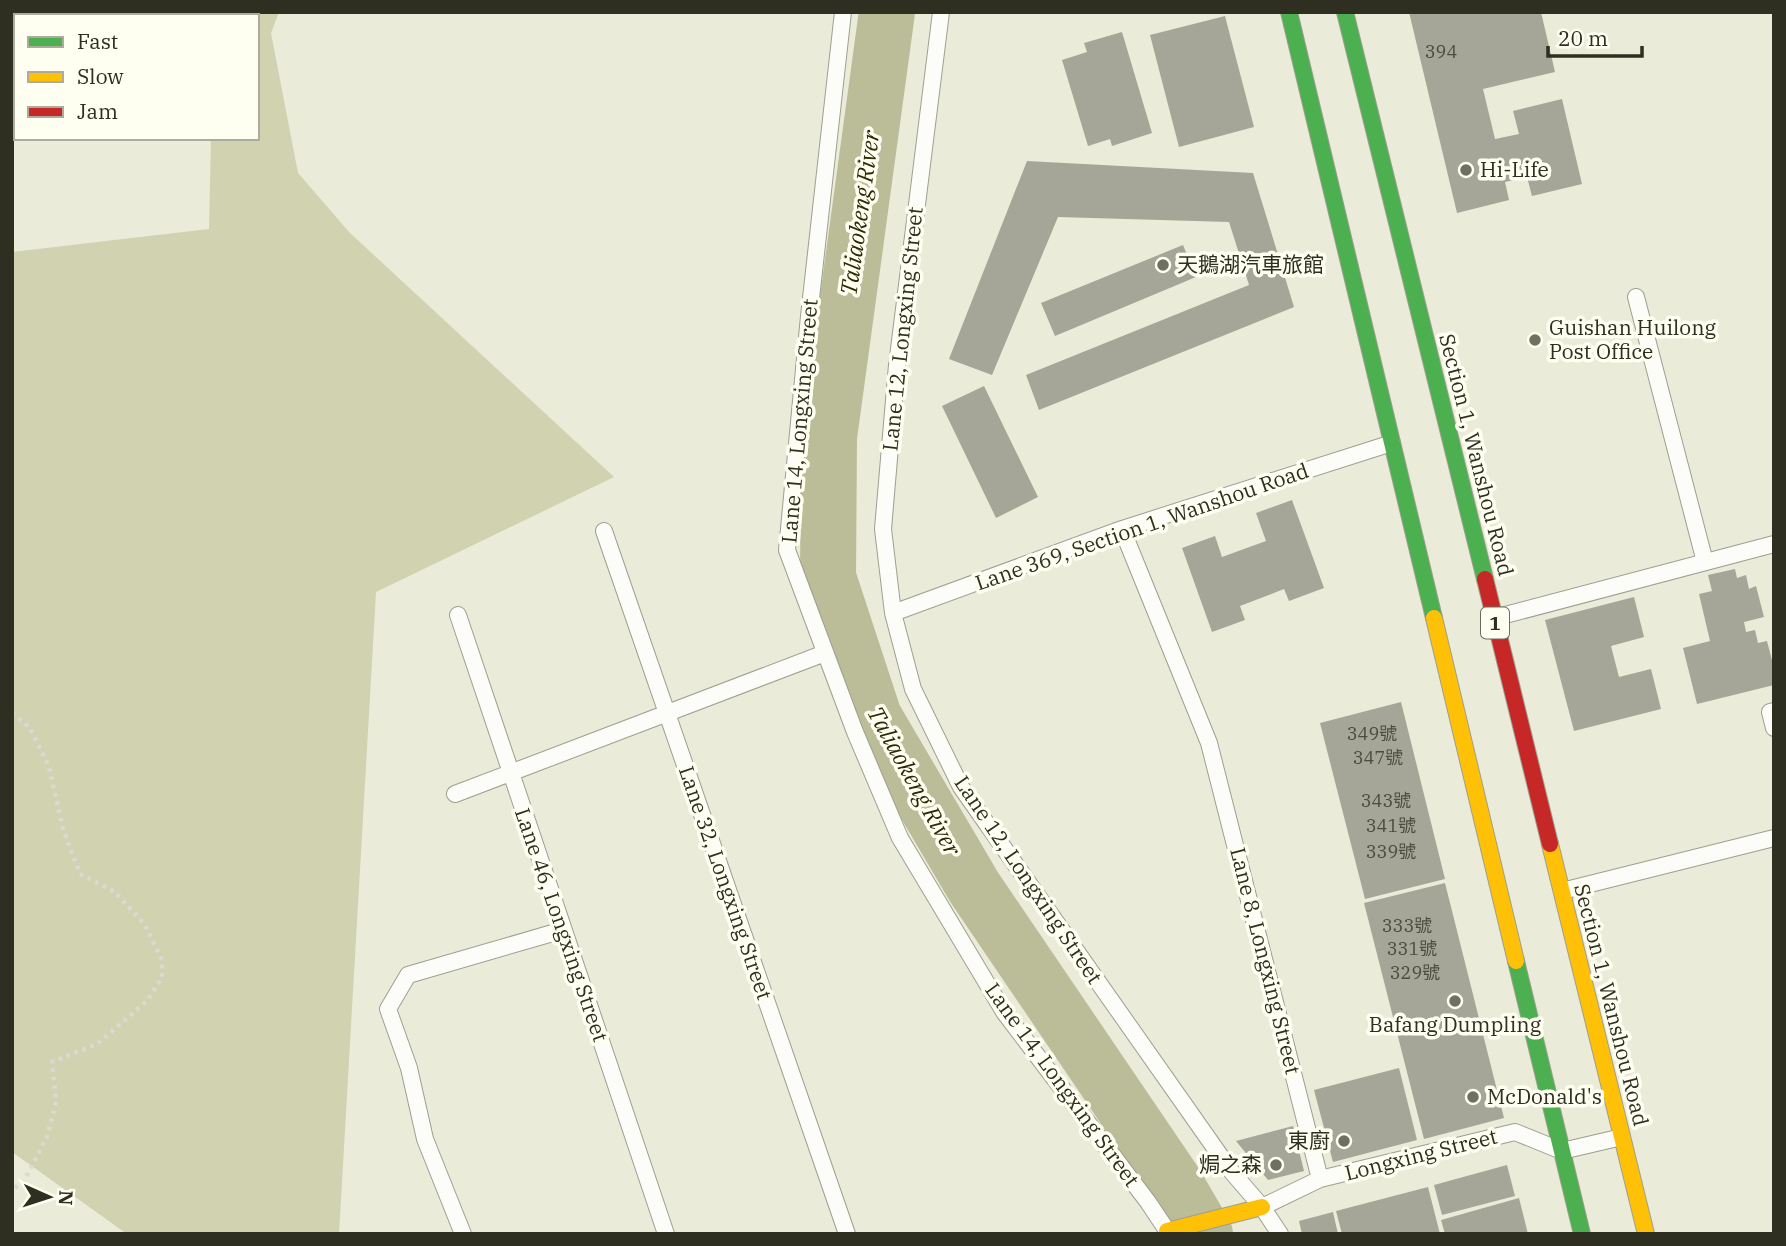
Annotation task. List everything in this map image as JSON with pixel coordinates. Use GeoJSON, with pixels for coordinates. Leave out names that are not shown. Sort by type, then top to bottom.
{"type":"FeatureCollection","features":[{"type":"Feature","properties":{"kind":"main road"},"geometry":{"type":"LineString","coordinates":[[1289,12],[1582,1234]]}},
{"type":"Feature","properties":{"kind":"main road","name":"Section 1, Wanshou Road"},"geometry":{"type":"LineString","coordinates":[[1345,12],[1646,1234]]}},
{"type":"Feature","properties":{"kind":"main road"},"geometry":{"type":"LineString","coordinates":[[1164,1233],[1258,1208]]}},
{"type":"Feature","properties":{"kind":"lane","name":"Lane 14, Longxing Street"},"geometry":{"type":"LineString","coordinates":[[843,12],[809,316],[787,550],[855,732],[900,838],[1004,1012],[1148,1202],[1164,1233]]}},
{"type":"Feature","properties":{"kind":"lane","name":"Lane 12, Longxing Street"},"geometry":{"type":"LineString","coordinates":[[941,12],[897,365],[883,529],[893,613],[913,690],[961,788],[1231,1171],[1280,1234]]}},
{"type":"Feature","properties":{"kind":"lane"},"geometry":{"type":"LineString","coordinates":[[1636,297],[1705,562]]}},
{"type":"Feature","properties":{"kind":"lane","name":"Lane 369, Section 1, Wanshou Road"},"geometry":{"type":"LineString","coordinates":[[893,613],[1122,529],[1392,443]]}},
{"type":"Feature","properties":{"kind":"lane","name":"Lane 8, Longxing Street"},"geometry":{"type":"LineString","coordinates":[[1122,529],[1209,743],[1320,1179]]}},
{"type":"Feature","properties":{"kind":"lane","name":"Lane 32, Longxing Street"},"geometry":{"type":"LineString","coordinates":[[604,531],[847,1234]]}},
{"type":"Feature","properties":{"kind":"lane"},"geometry":{"type":"LineString","coordinates":[[1494,618],[1774,544]]}},
{"type":"Feature","properties":{"kind":"lane","name":"Lane 46, Longxing Street"},"geometry":{"type":"LineString","coordinates":[[458,615],[666,1234]]}},
{"type":"Feature","properties":{"kind":"lane"},"geometry":{"type":"LineString","coordinates":[[455,794],[825,653]]}},
{"type":"Feature","properties":{"kind":"lane"},"geometry":{"type":"LineString","coordinates":[[1774,711],[1770,712],[1774,728]]}},
{"type":"Feature","properties":{"kind":"lane"},"geometry":{"type":"LineString","coordinates":[[1562,891],[1774,838]]}},
{"type":"Feature","properties":{"kind":"lane"},"geometry":{"type":"LineString","coordinates":[[463,1234],[425,1139],[409,1068],[388,1009],[408,975],[563,930]]}},
{"type":"Feature","properties":{"kind":"lane","name":"Longxing Street"},"geometry":{"type":"LineString","coordinates":[[1258,1208],[1320,1179],[1516,1132],[1562,1151]]}},
{"type":"Feature","properties":{"kind":"lane"},"geometry":{"type":"LineString","coordinates":[[1562,1151],[1622,1137]]}},
{"type":"Feature","properties":{"kind":"path"},"geometry":{"type":"LineString","coordinates":[[12,713],[30,728],[49,767],[63,829],[80,874],[114,892],[145,925],[162,960],[162,978],[147,1001],[97,1044],[52,1062],[56,1102],[47,1137],[24,1181],[12,1189]]}},
{"type":"Feature","properties":{"kind":"green space"},"geometry":{"type":"Polygon","coordinates":[[[279,12],[271,33],[298,173],[350,233],[614,477],[376,592],[339,1234],[127,1234],[12,1152],[12,252],[209,229],[211,140],[259,140],[259,14],[214,14],[279,12]]]}},
{"type":"Feature","properties":{"kind":"building"},"geometry":{"type":"Polygon","coordinates":[[[1409,12],[1541,12],[1555,72],[1483,89],[1495,139],[1519,134],[1513,111],[1562,99],[1582,184],[1532,196],[1527,177],[1505,182],[1509,200],[1457,213],[1409,12]]]}},
{"type":"Feature","properties":{"kind":"building"},"geometry":{"type":"Polygon","coordinates":[[[1225,16],[1254,127],[1179,147],[1150,35],[1225,16]]]}},
{"type":"Feature","properties":{"kind":"building"},"geometry":{"type":"Polygon","coordinates":[[[1122,32],[1152,133],[1112,146],[1110,139],[1088,146],[1062,60],[1087,52],[1084,43],[1122,32]]]}},
{"type":"Feature","properties":{"kind":"building"},"geometry":{"type":"Polygon","coordinates":[[[1027,161],[1253,173],[1294,307],[1039,410],[1026,375],[1249,285],[1229,222],[1058,217],[992,375],[949,359],[1027,161]]]}},
{"type":"Feature","properties":{"kind":"building"},"geometry":{"type":"Polygon","coordinates":[[[1183,245],[1196,277],[1055,336],[1041,303],[1183,245]]]}},
{"type":"Feature","properties":{"kind":"building"},"geometry":{"type":"Polygon","coordinates":[[[984,386],[1038,497],[996,518],[942,406],[984,386]]]}},
{"type":"Feature","properties":{"kind":"building"},"geometry":{"type":"Polygon","coordinates":[[[1292,500],[1324,588],[1289,601],[1284,589],[1240,606],[1245,620],[1212,632],[1182,548],[1215,536],[1222,557],[1266,541],[1256,513],[1292,500]]]}},
{"type":"Feature","properties":{"kind":"building"},"geometry":{"type":"Polygon","coordinates":[[[1735,569],[1737,578],[1746,575],[1749,589],[1756,586],[1764,617],[1744,622],[1746,632],[1755,630],[1758,643],[1767,641],[1774,668],[1774,685],[1697,704],[1683,648],[1710,641],[1699,594],[1712,591],[1708,575],[1735,569]]]}},
{"type":"Feature","properties":{"kind":"building"},"geometry":{"type":"Polygon","coordinates":[[[1634,597],[1644,637],[1611,646],[1619,677],[1651,669],[1661,709],[1574,731],[1545,620],[1634,597]]]}},
{"type":"Feature","properties":{"kind":"building"},"geometry":{"type":"Polygon","coordinates":[[[1401,702],[1445,879],[1365,899],[1320,723],[1401,702]]]}},
{"type":"Feature","properties":{"kind":"building"},"geometry":{"type":"Polygon","coordinates":[[[1445,883],[1504,1118],[1424,1139],[1364,903],[1445,883]]]}},
{"type":"Feature","properties":{"kind":"building"},"geometry":{"type":"Polygon","coordinates":[[[1399,1068],[1417,1140],[1333,1162],[1314,1090],[1399,1068]]]}},
{"type":"Feature","properties":{"kind":"building"},"geometry":{"type":"Polygon","coordinates":[[[1293,1126],[1304,1171],[1268,1180],[1236,1141],[1293,1126]]]}},
{"type":"Feature","properties":{"kind":"building"},"geometry":{"type":"Polygon","coordinates":[[[1507,1165],[1515,1196],[1442,1215],[1434,1185],[1507,1165]]]}},
{"type":"Feature","properties":{"kind":"building"},"geometry":{"type":"Polygon","coordinates":[[[1428,1187],[1440,1234],[1342,1234],[1336,1211],[1428,1187]]]}},
{"type":"Feature","properties":{"kind":"building"},"geometry":{"type":"Polygon","coordinates":[[[1519,1198],[1528,1234],[1445,1234],[1441,1220],[1519,1198]]]}},
{"type":"Feature","properties":{"kind":"building"},"geometry":{"type":"Polygon","coordinates":[[[1333,1212],[1338,1234],[1302,1234],[1299,1221],[1333,1212]]]}},
{"type":"Feature","properties":{"kind":"waterway","name":"Taliaokeng River"},"geometry":{"type":"LineString","coordinates":[[887,12],[829,437],[828,577],[874,717],[974,887],[1177,1186],[1205,1234]]}},
{"type":"Feature","properties":{"kind":"traffic: fast"},"geometry":{"type":"LineString","coordinates":[[1289,12],[1434,618]]}},
{"type":"Feature","properties":{"kind":"traffic: fast"},"geometry":{"type":"LineString","coordinates":[[1345,12],[1485,579]]}},
{"type":"Feature","properties":{"kind":"traffic: fast"},"geometry":{"type":"LineString","coordinates":[[1516,961],[1582,1234]]}},
{"type":"Feature","properties":{"kind":"traffic: slow"},"geometry":{"type":"LineString","coordinates":[[1434,618],[1516,961]]}},
{"type":"Feature","properties":{"kind":"traffic: slow"},"geometry":{"type":"LineString","coordinates":[[1550,844],[1646,1234]]}},
{"type":"Feature","properties":{"kind":"traffic: slow"},"geometry":{"type":"LineString","coordinates":[[1167,1231],[1262,1207]]}},
{"type":"Feature","properties":{"kind":"traffic: jam"},"geometry":{"type":"LineString","coordinates":[[1485,579],[1550,844]]}},
{"type":"Feature","properties":{"kind":"place","name":"Hi-Life"},"geometry":{"type":"Point","coordinates":[1466,170]}},
{"type":"Feature","properties":{"kind":"place","name":"天鵝湖汽車旅館"},"geometry":{"type":"Point","coordinates":[1163,265]}},
{"type":"Feature","properties":{"kind":"place","name":"Guishan Huilong Post Office"},"geometry":{"type":"Point","coordinates":[1535,340]}},
{"type":"Feature","properties":{"kind":"place","name":"Bafang Dumpling"},"geometry":{"type":"Point","coordinates":[1455,1001]}},
{"type":"Feature","properties":{"kind":"place","name":"McDonald's"},"geometry":{"type":"Point","coordinates":[1473,1097]}},
{"type":"Feature","properties":{"kind":"place","name":"東廚"},"geometry":{"type":"Point","coordinates":[1344,1141]}},
{"type":"Feature","properties":{"kind":"place","name":"焗之森"},"geometry":{"type":"Point","coordinates":[1276,1165]}}]}
